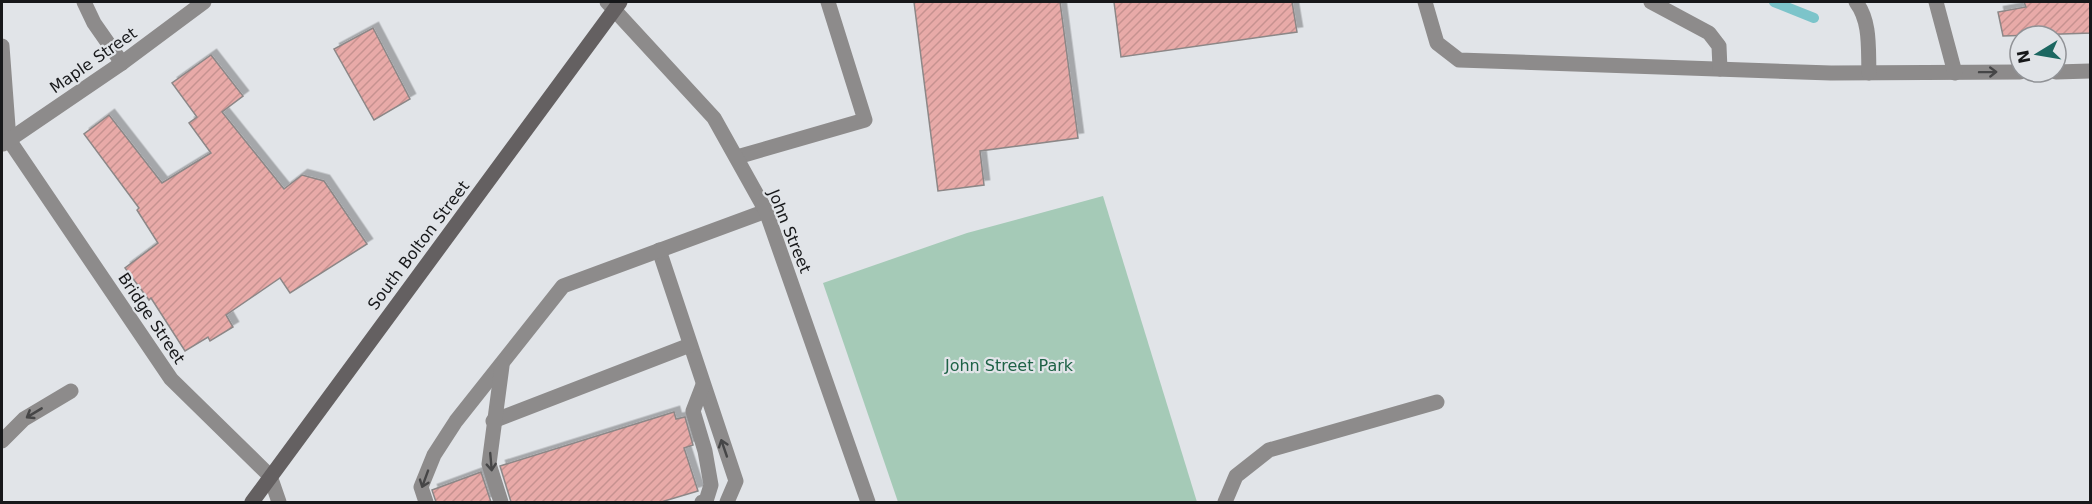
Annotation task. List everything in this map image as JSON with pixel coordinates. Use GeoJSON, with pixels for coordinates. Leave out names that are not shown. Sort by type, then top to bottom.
{"type":"FeatureCollection","features":[{"type":"Feature","properties":{"kind":"main road","name":"South Bolton Street"},"geometry":{"type":"LineString","coordinates":[[252,502],[614,4]]}},
{"type":"Feature","properties":{"kind":"street"},"geometry":{"type":"LineString","coordinates":[[84,2],[94,23],[122,63]]}},
{"type":"Feature","properties":{"kind":"street","name":"Maple Street"},"geometry":{"type":"LineString","coordinates":[[5,143],[122,63],[204,2]]}},
{"type":"Feature","properties":{"kind":"street"},"geometry":{"type":"LineString","coordinates":[[737,157],[865,120],[828,2]]}},
{"type":"Feature","properties":{"kind":"street"},"geometry":{"type":"LineString","coordinates":[[1425,2],[1437,43],[1459,60],[1869,73],[2008,72]]}},
{"type":"Feature","properties":{"kind":"street"},"geometry":{"type":"LineString","coordinates":[[1650,2],[1709,33],[1719,46],[1720,69]]}},
{"type":"Feature","properties":{"kind":"street"},"geometry":{"type":"LineString","coordinates":[[1856,2],[1863,10],[1868,34],[1869,73]]}},
{"type":"Feature","properties":{"kind":"street"},"geometry":{"type":"LineString","coordinates":[[1936,2],[1955,73]]}},
{"type":"Feature","properties":{"kind":"street","name":"John Street"},"geometry":{"type":"LineString","coordinates":[[614,4],[714,118],[766,211],[868,502]]}},
{"type":"Feature","properties":{"kind":"street"},"geometry":{"type":"LineString","coordinates":[[2,46],[5,143]]}},
{"type":"Feature","properties":{"kind":"street"},"geometry":{"type":"LineString","coordinates":[[2068,72],[2091,71]]}},
{"type":"Feature","properties":{"kind":"street","name":"Bridge Street"},"geometry":{"type":"LineString","coordinates":[[5,143],[171,379],[270,476],[279,502]]}},
{"type":"Feature","properties":{"kind":"street"},"geometry":{"type":"LineString","coordinates":[[426,502],[421,487],[434,455],[456,421],[563,286],[766,211]]}},
{"type":"Feature","properties":{"kind":"street"},"geometry":{"type":"LineString","coordinates":[[659,250],[736,481],[727,502]]}},
{"type":"Feature","properties":{"kind":"street"},"geometry":{"type":"LineString","coordinates":[[493,421],[690,345]]}},
{"type":"Feature","properties":{"kind":"street"},"geometry":{"type":"LineString","coordinates":[[501,502],[489,464],[502,363]]}},
{"type":"Feature","properties":{"kind":"street"},"geometry":{"type":"LineString","coordinates":[[702,502],[706,501],[711,485],[705,451],[693,411],[703,385]]}},
{"type":"Feature","properties":{"kind":"street"},"geometry":{"type":"LineString","coordinates":[[2,441],[24,419],[71,391]]}},
{"type":"Feature","properties":{"kind":"street"},"geometry":{"type":"LineString","coordinates":[[1225,502],[1236,476],[1269,450],[1437,402]]}},
{"type":"Feature","properties":{"kind":"green space","name":"John Street Park"},"geometry":{"type":"Polygon","coordinates":[[[1103,196],[1197,502],[898,502],[823,283],[967,233],[1103,196]]]}},
{"type":"Feature","properties":{"kind":"building"},"geometry":{"type":"Polygon","coordinates":[[[914,2],[1060,2],[1078,138],[980,151],[984,185],[938,191],[914,2]]]}},
{"type":"Feature","properties":{"kind":"building"},"geometry":{"type":"Polygon","coordinates":[[[1114,2],[1292,2],[1297,32],[1121,57],[1114,2]]]}},
{"type":"Feature","properties":{"kind":"building"},"geometry":{"type":"Polygon","coordinates":[[[2024,2],[2091,2],[2091,33],[2068,34],[2068,24],[2008,24],[2008,36],[2003,36],[1998,12],[2026,7],[2024,2]]]}},
{"type":"Feature","properties":{"kind":"building"},"geometry":{"type":"Polygon","coordinates":[[[373,28],[410,99],[374,120],[334,49],[373,28]]]}},
{"type":"Feature","properties":{"kind":"building"},"geometry":{"type":"Polygon","coordinates":[[[211,55],[243,96],[222,112],[284,189],[302,175],[324,181],[367,244],[290,293],[280,278],[226,315],[233,327],[210,341],[208,337],[185,351],[151,298],[149,300],[125,268],[158,243],[137,210],[139,208],[84,134],[109,115],[162,183],[211,153],[189,123],[197,117],[172,83],[211,55]]]}},
{"type":"Feature","properties":{"kind":"building"},"geometry":{"type":"Polygon","coordinates":[[[674,412],[676,419],[685,417],[693,445],[684,448],[698,491],[661,502],[511,502],[500,466],[674,412]]]}},
{"type":"Feature","properties":{"kind":"building"},"geometry":{"type":"Polygon","coordinates":[[[481,472],[491,502],[436,502],[432,490],[481,472]]]}},
{"type":"Feature","properties":{"kind":"waterway"},"geometry":{"type":"LineString","coordinates":[[1774,2],[1814,18]]}}]}
